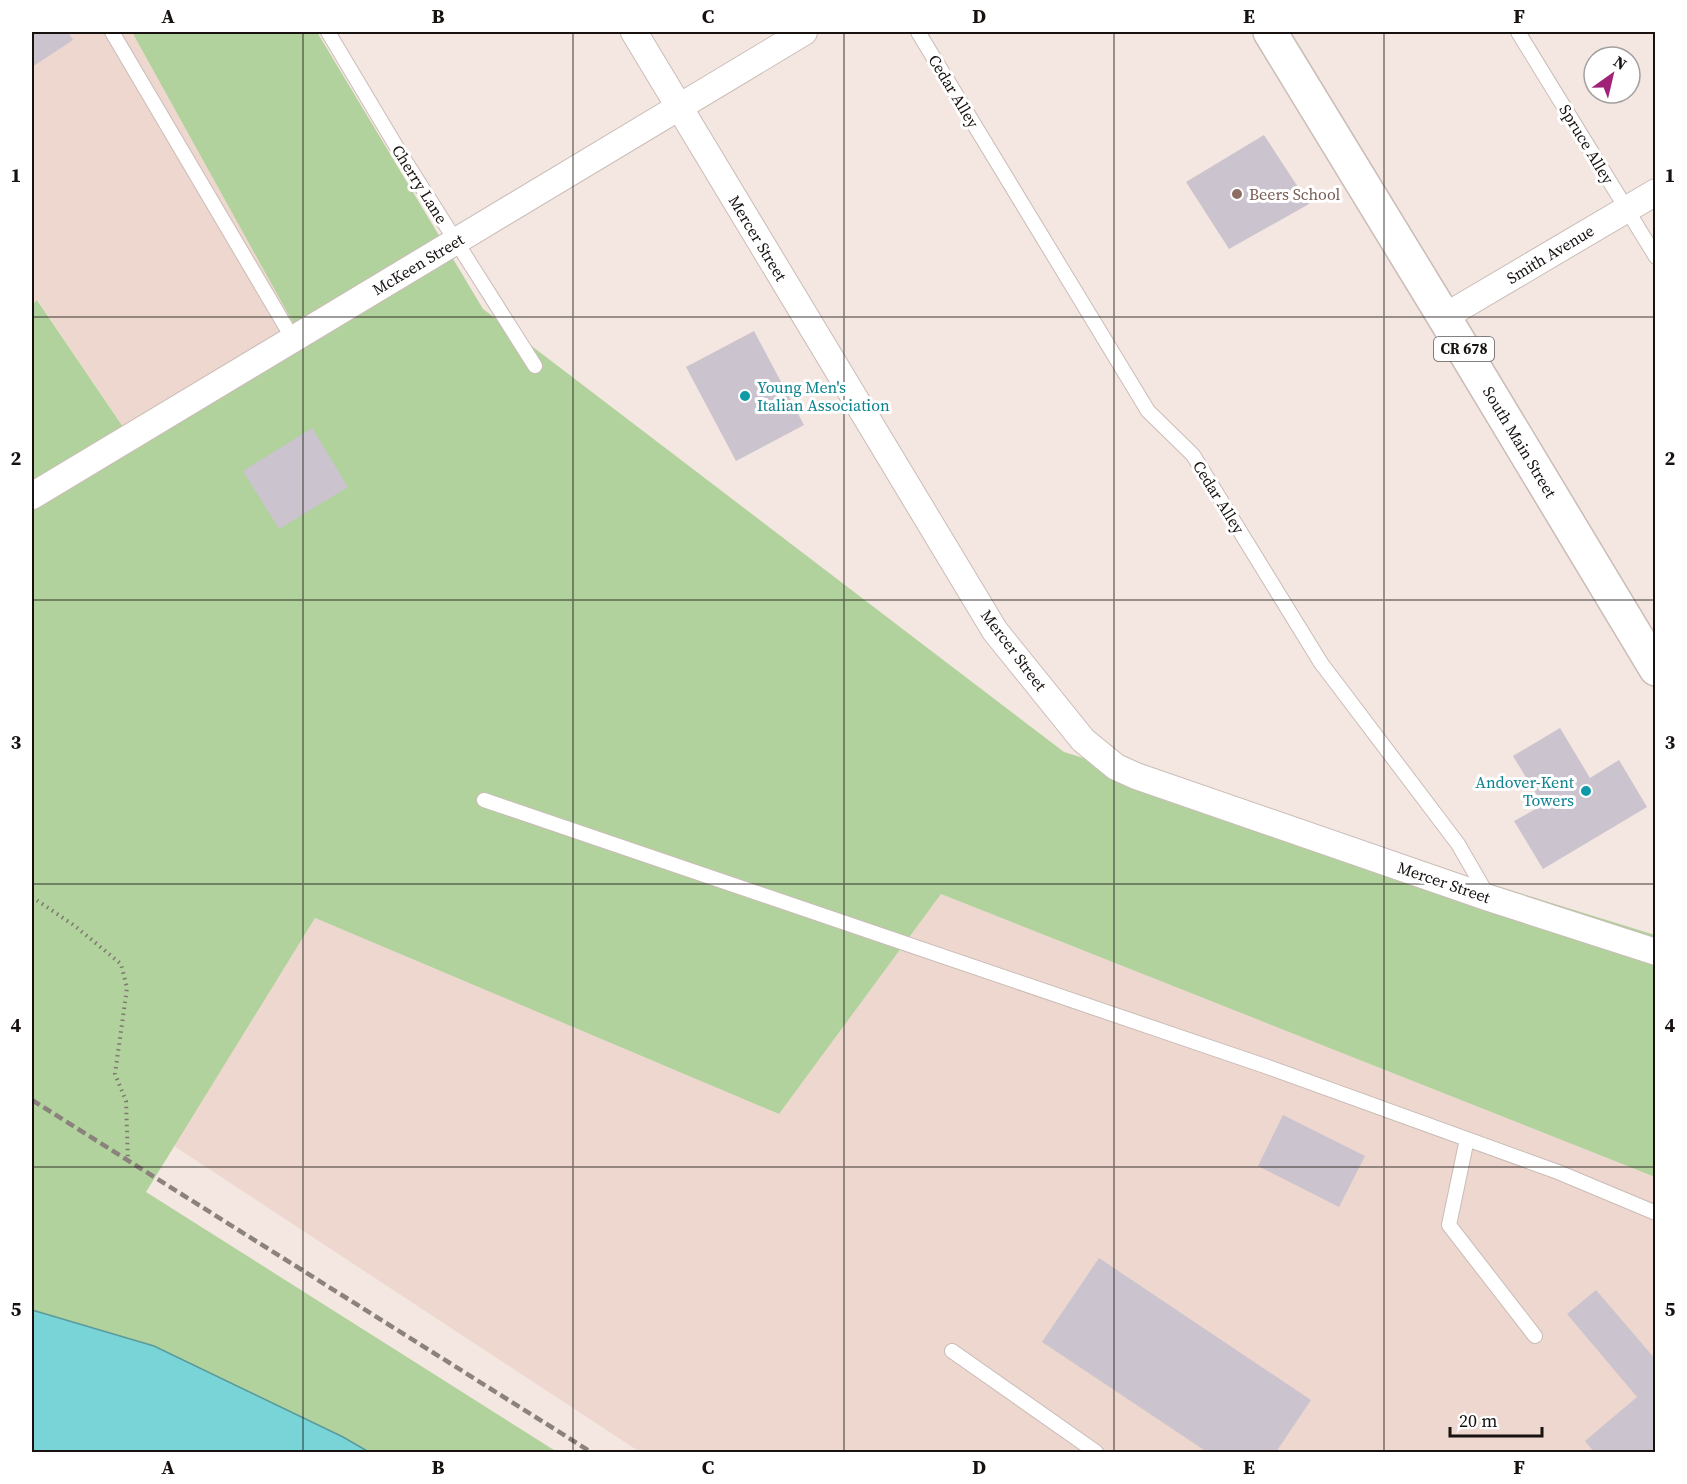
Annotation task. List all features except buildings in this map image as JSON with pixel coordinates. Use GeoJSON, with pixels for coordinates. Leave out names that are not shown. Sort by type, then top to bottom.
{"type":"FeatureCollection","features":[{"type":"Feature","properties":{"kind":"main road","name":"South Main Street"},"geometry":{"type":"LineString","coordinates":[[1270,32],[1656,669]]}},
{"type":"Feature","properties":{"kind":"street","name":"Mercer Street"},"geometry":{"type":"LineString","coordinates":[[634,32],[995,631],[1083,740],[1116,767],[1136,776],[1489,898],[1656,952]]}},
{"type":"Feature","properties":{"kind":"street","name":"McKeen Street"},"geometry":{"type":"LineString","coordinates":[[32,496],[804,32]]}},
{"type":"Feature","properties":{"kind":"street","name":"Smith Avenue"},"geometry":{"type":"LineString","coordinates":[[1444,316],[1656,192]]}},
{"type":"Feature","properties":{"kind":"lane"},"geometry":{"type":"LineString","coordinates":[[112,32],[293,339]]}},
{"type":"Feature","properties":{"kind":"lane","name":"Cherry Lane"},"geometry":{"type":"LineString","coordinates":[[328,32],[402,156],[535,366]]}},
{"type":"Feature","properties":{"kind":"lane","name":"Cedar Alley"},"geometry":{"type":"LineString","coordinates":[[918,32],[1148,411],[1193,455],[1321,663],[1458,844],[1489,898]]}},
{"type":"Feature","properties":{"kind":"lane","name":"Spruce Alley"},"geometry":{"type":"LineString","coordinates":[[1518,32],[1656,257]]}},
{"type":"Feature","properties":{"kind":"lane"},"geometry":{"type":"LineString","coordinates":[[484,800],[1265,1066],[1558,1172],[1656,1213]]}},
{"type":"Feature","properties":{"kind":"lane"},"geometry":{"type":"LineString","coordinates":[[1467,1139],[1449,1225],[1535,1336]]}},
{"type":"Feature","properties":{"kind":"lane"},"geometry":{"type":"LineString","coordinates":[[952,1351],[1096,1452]]}},
{"type":"Feature","properties":{"kind":"path"},"geometry":{"type":"LineString","coordinates":[[32,897],[75,926],[121,964],[127,988],[115,1074],[126,1101],[128,1161]]}},
{"type":"Feature","properties":{"kind":"shaded area"},"geometry":{"type":"Polygon","coordinates":[[[32,32],[132,32],[297,330],[127,433],[38,300],[32,305],[32,32]]]}},
{"type":"Feature","properties":{"kind":"shaded area"},"geometry":{"type":"Polygon","coordinates":[[[941,894],[1655,1177],[1655,1452],[640,1452],[174,1146],[315,918],[779,1114],[941,894]]]}},
{"type":"Feature","properties":{"kind":"green space"},"geometry":{"type":"Polygon","coordinates":[[[132,32],[317,32],[483,309],[1064,752],[1655,935],[1655,1177],[941,894],[779,1114],[315,918],[146,1192],[557,1452],[369,1452],[343,1437],[154,1346],[32,1310],[32,305],[37,300],[127,433],[297,330],[132,32]]]}},
{"type":"Feature","properties":{"kind":"water"},"geometry":{"type":"Polygon","coordinates":[[[32,1310],[154,1346],[343,1437],[369,1452],[32,1452],[32,1310]]]}},
{"type":"Feature","properties":{"kind":"railway"},"geometry":{"type":"LineString","coordinates":[[32,1100],[591,1452]]}},
{"type":"Feature","properties":{"kind":"place","name":"Beers School"},"geometry":{"type":"Point","coordinates":[1237,194]}},
{"type":"Feature","properties":{"kind":"place","name":"Young Men's Italian Association"},"geometry":{"type":"Point","coordinates":[745,396]}},
{"type":"Feature","properties":{"kind":"place","name":"Andover-Kent Towers"},"geometry":{"type":"Point","coordinates":[1586,791]}}]}
